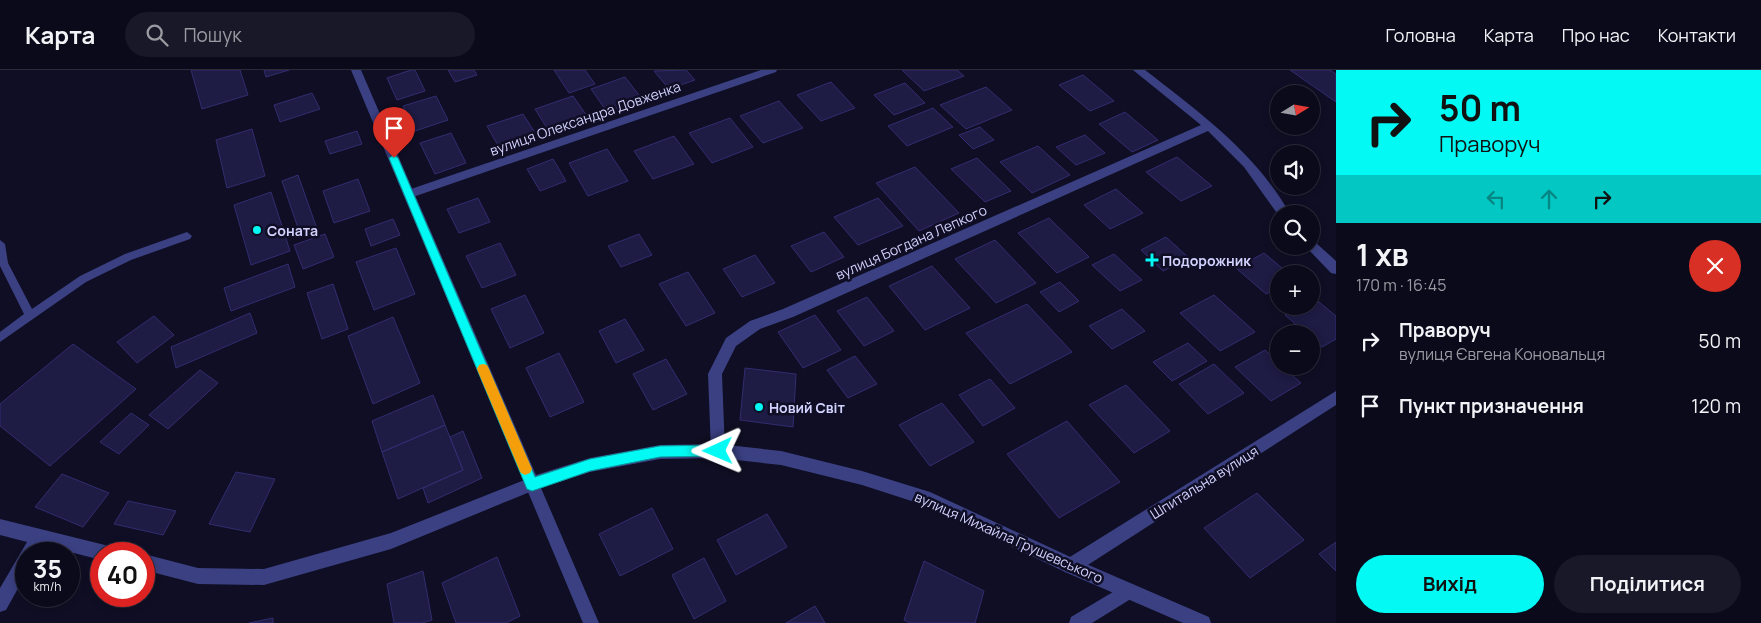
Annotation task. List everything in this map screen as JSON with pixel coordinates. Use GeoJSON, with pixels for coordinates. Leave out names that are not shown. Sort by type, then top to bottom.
{"type":"FeatureCollection","features":[{"type":"Feature","properties":{"kind":"street"},"geometry":{"type":"LineString","coordinates":[[356,70],[591,623]]}},
{"type":"Feature","properties":{"kind":"street","name":"вулиця Олександра Довженка"},"geometry":{"type":"LineString","coordinates":[[409,194],[772,70]]}},
{"type":"Feature","properties":{"kind":"street"},"geometry":{"type":"LineString","coordinates":[[1138,70],[1209,126],[1248,164],[1278,205]]}},
{"type":"Feature","properties":{"kind":"street","name":"вулиця Богдана Лепкого"},"geometry":{"type":"LineString","coordinates":[[718,451],[715,374],[731,342],[755,325],[788,313],[1209,126]]}},
{"type":"Feature","properties":{"kind":"street"},"geometry":{"type":"LineString","coordinates":[[1320,254],[1336,269]]}},
{"type":"Feature","properties":{"kind":"street","name":"Шпитальна вулиця"},"geometry":{"type":"LineString","coordinates":[[1071,566],[1336,397]]}},
{"type":"Feature","properties":{"kind":"street","name":"вулиця Михайла Грушевського"},"geometry":{"type":"LineString","coordinates":[[155,565],[198,576],[264,577],[391,541],[532,484],[590,465],[660,452],[718,451],[781,458],[862,478],[930,499],[1071,566],[1203,623]]}},
{"type":"Feature","properties":{"kind":"street"},"geometry":{"type":"LineString","coordinates":[[0,527],[90,549]]}},
{"type":"Feature","properties":{"kind":"street"},"geometry":{"type":"LineString","coordinates":[[36,542],[39,536]]}},
{"type":"Feature","properties":{"kind":"street"},"geometry":{"type":"LineString","coordinates":[[0,604],[15,578]]}},
{"type":"Feature","properties":{"kind":"street"},"geometry":{"type":"LineString","coordinates":[[1077,623],[1128,591]]}},
{"type":"Feature","properties":{"kind":"lane"},"geometry":{"type":"LineString","coordinates":[[0,338],[83,278],[128,257],[187,236]]}},
{"type":"Feature","properties":{"kind":"lane"},"geometry":{"type":"LineString","coordinates":[[0,244],[4,263],[30,315]]}},
{"type":"Feature","properties":{"kind":"building"},"geometry":{"type":"Polygon","coordinates":[[[191,70],[240,70],[248,95],[202,109],[191,70]]]}},
{"type":"Feature","properties":{"kind":"building"},"geometry":{"type":"Polygon","coordinates":[[[264,70],[289,70],[266,77],[264,70]]]}},
{"type":"Feature","properties":{"kind":"building"},"geometry":{"type":"Polygon","coordinates":[[[415,70],[425,91],[397,100],[387,78],[415,70]]]}},
{"type":"Feature","properties":{"kind":"building"},"geometry":{"type":"Polygon","coordinates":[[[448,70],[474,70],[477,75],[455,82],[448,70]]]}},
{"type":"Feature","properties":{"kind":"building"},"geometry":{"type":"Polygon","coordinates":[[[554,70],[585,70],[595,84],[569,93],[554,70]]]}},
{"type":"Feature","properties":{"kind":"building"},"geometry":{"type":"Polygon","coordinates":[[[686,70],[695,80],[669,89],[654,71],[686,70]]]}},
{"type":"Feature","properties":{"kind":"building"},"geometry":{"type":"Polygon","coordinates":[[[902,70],[957,70],[964,76],[924,91],[902,70]]]}},
{"type":"Feature","properties":{"kind":"building"},"geometry":{"type":"Polygon","coordinates":[[[1290,70],[1330,70],[1336,74],[1336,102],[1320,91],[1320,85],[1312,85],[1290,70]]]}},
{"type":"Feature","properties":{"kind":"building"},"geometry":{"type":"Polygon","coordinates":[[[1083,75],[1114,101],[1090,111],[1059,85],[1083,75]]]}},
{"type":"Feature","properties":{"kind":"building"},"geometry":{"type":"Polygon","coordinates":[[[625,77],[642,99],[607,112],[591,89],[625,77]]]}},
{"type":"Feature","properties":{"kind":"building"},"geometry":{"type":"Polygon","coordinates":[[[831,82],[855,108],[821,121],[797,95],[831,82]]]}},
{"type":"Feature","properties":{"kind":"building"},"geometry":{"type":"Polygon","coordinates":[[[905,83],[925,103],[894,115],[874,95],[905,83]]]}},
{"type":"Feature","properties":{"kind":"building"},"geometry":{"type":"Polygon","coordinates":[[[986,87],[1012,110],[966,129],[940,105],[986,87]]]}},
{"type":"Feature","properties":{"kind":"building"},"geometry":{"type":"Polygon","coordinates":[[[312,93],[320,109],[280,122],[274,105],[312,93]]]}},
{"type":"Feature","properties":{"kind":"building"},"geometry":{"type":"Polygon","coordinates":[[[436,96],[448,120],[415,131],[403,106],[436,96]]]}},
{"type":"Feature","properties":{"kind":"building"},"geometry":{"type":"Polygon","coordinates":[[[573,96],[589,119],[550,133],[535,109],[573,96]]]}},
{"type":"Feature","properties":{"kind":"building"},"geometry":{"type":"Polygon","coordinates":[[[779,101],[803,128],[763,143],[740,116],[779,101]]]}},
{"type":"Feature","properties":{"kind":"building"},"geometry":{"type":"Polygon","coordinates":[[[933,108],[953,127],[907,146],[888,126],[933,108]]]}},
{"type":"Feature","properties":{"kind":"building"},"geometry":{"type":"Polygon","coordinates":[[[1125,112],[1158,140],[1132,152],[1099,124],[1125,112]]]}},
{"type":"Feature","properties":{"kind":"building"},"geometry":{"type":"Polygon","coordinates":[[[523,114],[537,136],[500,149],[487,126],[523,114]]]}},
{"type":"Feature","properties":{"kind":"building"},"geometry":{"type":"Polygon","coordinates":[[[730,118],[753,147],[712,163],[689,133],[730,118]]]}},
{"type":"Feature","properties":{"kind":"building"},"geometry":{"type":"Polygon","coordinates":[[[980,127],[994,140],[973,149],[959,135],[980,127]]]}},
{"type":"Feature","properties":{"kind":"building"},"geometry":{"type":"Polygon","coordinates":[[[252,129],[265,176],[227,188],[216,140],[252,129]]]}},
{"type":"Feature","properties":{"kind":"building"},"geometry":{"type":"Polygon","coordinates":[[[357,131],[362,144],[330,154],[325,141],[357,131]]]}},
{"type":"Feature","properties":{"kind":"building"},"geometry":{"type":"Polygon","coordinates":[[[451,133],[466,163],[435,174],[420,143],[451,133]]]}},
{"type":"Feature","properties":{"kind":"building"},"geometry":{"type":"Polygon","coordinates":[[[1085,135],[1105,153],[1076,165],[1056,147],[1085,135]]]}},
{"type":"Feature","properties":{"kind":"building"},"geometry":{"type":"Polygon","coordinates":[[[674,136],[694,164],[653,179],[634,151],[674,136]]]}},
{"type":"Feature","properties":{"kind":"building"},"geometry":{"type":"Polygon","coordinates":[[[1038,146],[1070,175],[1032,193],[1000,162],[1038,146]]]}},
{"type":"Feature","properties":{"kind":"building"},"geometry":{"type":"Polygon","coordinates":[[[607,149],[628,181],[588,196],[569,163],[607,149]]]}},
{"type":"Feature","properties":{"kind":"building"},"geometry":{"type":"Polygon","coordinates":[[[1177,157],[1212,186],[1181,201],[1146,172],[1177,157]]]}},
{"type":"Feature","properties":{"kind":"building"},"geometry":{"type":"Polygon","coordinates":[[[977,158],[1011,191],[985,202],[951,169],[977,158]]]}},
{"type":"Feature","properties":{"kind":"building"},"geometry":{"type":"Polygon","coordinates":[[[553,159],[566,181],[540,191],[527,169],[553,159]]]}},
{"type":"Feature","properties":{"kind":"building"},"geometry":{"type":"Polygon","coordinates":[[[915,167],[959,213],[919,231],[876,183],[915,167]]]}},
{"type":"Feature","properties":{"kind":"building"},"geometry":{"type":"Polygon","coordinates":[[[298,175],[316,226],[299,231],[282,181],[298,175]]]}},
{"type":"Feature","properties":{"kind":"building"},"geometry":{"type":"Polygon","coordinates":[[[358,179],[370,211],[334,223],[323,191],[358,179]]]}},
{"type":"Feature","properties":{"kind":"building"},"geometry":{"type":"Polygon","coordinates":[[[1116,189],[1143,213],[1110,229],[1084,205],[1116,189]]]}},
{"type":"Feature","properties":{"kind":"building"},"geometry":{"type":"Polygon","coordinates":[[[271,192],[290,251],[251,265],[234,205],[271,192]]]}},
{"type":"Feature","properties":{"kind":"building"},"geometry":{"type":"Polygon","coordinates":[[[478,198],[490,222],[459,233],[447,209],[478,198]]]}},
{"type":"Feature","properties":{"kind":"building"},"geometry":{"type":"Polygon","coordinates":[[[878,198],[903,226],[858,245],[834,217],[878,198]]]}},
{"type":"Feature","properties":{"kind":"building"},"geometry":{"type":"Polygon","coordinates":[[[1049,218],[1089,257],[1057,273],[1018,233],[1049,218]]]}},
{"type":"Feature","properties":{"kind":"building"},"geometry":{"type":"Polygon","coordinates":[[[393,219],[400,235],[371,246],[365,229],[393,219]]]}},
{"type":"Feature","properties":{"kind":"building"},"geometry":{"type":"Polygon","coordinates":[[[824,232],[844,257],[811,272],[791,246],[824,232]]]}},
{"type":"Feature","properties":{"kind":"building"},"geometry":{"type":"Polygon","coordinates":[[[325,234],[334,257],[303,269],[294,245],[325,234]]]}},
{"type":"Feature","properties":{"kind":"building"},"geometry":{"type":"Polygon","coordinates":[[[639,234],[652,255],[621,267],[608,246],[639,234]]]}},
{"type":"Feature","properties":{"kind":"building"},"geometry":{"type":"Polygon","coordinates":[[[1166,237],[1189,258],[1163,271],[1141,250],[1166,237]]]}},
{"type":"Feature","properties":{"kind":"building"},"geometry":{"type":"Polygon","coordinates":[[[995,240],[1036,283],[996,303],[955,259],[995,240]]]}},
{"type":"Feature","properties":{"kind":"building"},"geometry":{"type":"Polygon","coordinates":[[[500,243],[516,275],[482,288],[466,256],[500,243]]]}},
{"type":"Feature","properties":{"kind":"building"},"geometry":{"type":"Polygon","coordinates":[[[396,248],[415,294],[374,310],[356,262],[396,248]]]}},
{"type":"Feature","properties":{"kind":"building"},"geometry":{"type":"Polygon","coordinates":[[[1264,253],[1278,265],[1270,265],[1270,292],[1266,294],[1236,268],[1264,253]]]}},
{"type":"Feature","properties":{"kind":"building"},"geometry":{"type":"Polygon","coordinates":[[[1114,254],[1142,280],[1120,291],[1092,265],[1114,254]]]}},
{"type":"Feature","properties":{"kind":"building"},"geometry":{"type":"Polygon","coordinates":[[[755,255],[775,283],[742,297],[723,269],[755,255]]]}},
{"type":"Feature","properties":{"kind":"building"},"geometry":{"type":"Polygon","coordinates":[[[288,264],[295,287],[231,311],[224,288],[288,264]]]}},
{"type":"Feature","properties":{"kind":"building"},"geometry":{"type":"Polygon","coordinates":[[[932,266],[970,308],[925,330],[889,286],[932,266]]]}},
{"type":"Feature","properties":{"kind":"building"},"geometry":{"type":"Polygon","coordinates":[[[688,272],[715,313],[686,326],[659,284],[688,272]]]}},
{"type":"Feature","properties":{"kind":"building"},"geometry":{"type":"Polygon","coordinates":[[[1060,282],[1079,301],[1059,312],[1040,292],[1060,282]]]}},
{"type":"Feature","properties":{"kind":"building"},"geometry":{"type":"Polygon","coordinates":[[[333,284],[348,329],[322,339],[307,293],[333,284]]]}},
{"type":"Feature","properties":{"kind":"building"},"geometry":{"type":"Polygon","coordinates":[[[525,295],[544,333],[510,348],[491,309],[525,295]]]}},
{"type":"Feature","properties":{"kind":"building"},"geometry":{"type":"Polygon","coordinates":[[[1214,295],[1255,332],[1220,351],[1180,313],[1214,295]]]}},
{"type":"Feature","properties":{"kind":"building"},"geometry":{"type":"Polygon","coordinates":[[[867,297],[894,331],[864,346],[837,311],[867,297]]]}},
{"type":"Feature","properties":{"kind":"building"},"geometry":{"type":"Polygon","coordinates":[[[1320,303],[1336,316],[1336,339],[1322,347],[1320,345],[1320,325],[1297,325],[1285,315],[1320,315],[1320,303]]]}},
{"type":"Feature","properties":{"kind":"building"},"geometry":{"type":"Polygon","coordinates":[[[1027,304],[1072,352],[1010,384],[966,333],[1027,304]]]}},
{"type":"Feature","properties":{"kind":"building"},"geometry":{"type":"Polygon","coordinates":[[[1122,309],[1145,331],[1112,349],[1089,326],[1122,309]]]}},
{"type":"Feature","properties":{"kind":"building"},"geometry":{"type":"Polygon","coordinates":[[[250,313],[257,333],[176,368],[171,347],[250,313]]]}},
{"type":"Feature","properties":{"kind":"building"},"geometry":{"type":"Polygon","coordinates":[[[815,315],[841,350],[803,368],[778,332],[815,315]]]}},
{"type":"Feature","properties":{"kind":"building"},"geometry":{"type":"Polygon","coordinates":[[[154,316],[174,335],[137,363],[117,342],[154,316]]]}},
{"type":"Feature","properties":{"kind":"building"},"geometry":{"type":"Polygon","coordinates":[[[393,317],[420,383],[373,404],[348,336],[393,317]]]}},
{"type":"Feature","properties":{"kind":"building"},"geometry":{"type":"Polygon","coordinates":[[[625,319],[644,350],[616,363],[599,331],[625,319]]]}},
{"type":"Feature","properties":{"kind":"building"},"geometry":{"type":"Polygon","coordinates":[[[1188,343],[1207,361],[1172,381],[1153,362],[1188,343]]]}},
{"type":"Feature","properties":{"kind":"building"},"geometry":{"type":"Polygon","coordinates":[[[73,344],[136,389],[50,466],[0,426],[0,404],[73,344]]]}},
{"type":"Feature","properties":{"kind":"building"},"geometry":{"type":"Polygon","coordinates":[[[1265,350],[1270,355],[1270,375],[1292,375],[1301,383],[1271,401],[1235,367],[1265,350]]]}},
{"type":"Feature","properties":{"kind":"building"},"geometry":{"type":"Polygon","coordinates":[[[559,353],[584,402],[550,417],[526,368],[559,353]]]}},
{"type":"Feature","properties":{"kind":"building"},"geometry":{"type":"Polygon","coordinates":[[[855,356],[877,384],[848,398],[827,370],[855,356]]]}},
{"type":"Feature","properties":{"kind":"building"},"geometry":{"type":"Polygon","coordinates":[[[666,359],[687,394],[653,410],[633,374],[666,359]]]}},
{"type":"Feature","properties":{"kind":"building"},"geometry":{"type":"Polygon","coordinates":[[[1214,364],[1244,393],[1208,414],[1179,384],[1214,364]]]}},
{"type":"Feature","properties":{"kind":"building"},"geometry":{"type":"Polygon","coordinates":[[[745,368],[796,374],[793,427],[740,420],[745,368]]]}},
{"type":"Feature","properties":{"kind":"building"},"geometry":{"type":"Polygon","coordinates":[[[200,370],[218,383],[168,429],[149,415],[200,370]]]}},
{"type":"Feature","properties":{"kind":"building"},"geometry":{"type":"Polygon","coordinates":[[[990,379],[1015,408],[983,426],[959,395],[990,379]]]}},
{"type":"Feature","properties":{"kind":"building"},"geometry":{"type":"Polygon","coordinates":[[[1126,385],[1170,431],[1134,453],[1089,405],[1126,385]]]}},
{"type":"Feature","properties":{"kind":"building"},"geometry":{"type":"Polygon","coordinates":[[[433,395],[445,425],[382,452],[372,421],[433,395]]]}},
{"type":"Feature","properties":{"kind":"building"},"geometry":{"type":"Polygon","coordinates":[[[942,403],[974,442],[930,466],[899,425],[942,403]]]}},
{"type":"Feature","properties":{"kind":"building"},"geometry":{"type":"Polygon","coordinates":[[[131,413],[149,425],[119,454],[100,442],[131,413]]]}},
{"type":"Feature","properties":{"kind":"building"},"geometry":{"type":"Polygon","coordinates":[[[1067,421],[1120,482],[1059,518],[1007,454],[1067,421]]]}},
{"type":"Feature","properties":{"kind":"building"},"geometry":{"type":"Polygon","coordinates":[[[445,425],[463,470],[398,499],[382,452],[445,425]]]}},
{"type":"Feature","properties":{"kind":"building"},"geometry":{"type":"Polygon","coordinates":[[[463,431],[482,478],[428,503],[423,488],[463,470],[450,437],[463,431]]]}},
{"type":"Feature","properties":{"kind":"building"},"geometry":{"type":"Polygon","coordinates":[[[236,472],[275,479],[250,532],[209,524],[236,472]]]}},
{"type":"Feature","properties":{"kind":"building"},"geometry":{"type":"Polygon","coordinates":[[[62,474],[109,493],[83,527],[35,507],[62,474]]]}},
{"type":"Feature","properties":{"kind":"building"},"geometry":{"type":"Polygon","coordinates":[[[1257,493],[1304,540],[1250,578],[1204,528],[1257,493]]]}},
{"type":"Feature","properties":{"kind":"building"},"geometry":{"type":"Polygon","coordinates":[[[128,501],[176,511],[163,535],[114,524],[128,501]]]}},
{"type":"Feature","properties":{"kind":"building"},"geometry":{"type":"Polygon","coordinates":[[[652,508],[673,549],[620,576],[599,534],[652,508]]]}},
{"type":"Feature","properties":{"kind":"building"},"geometry":{"type":"Polygon","coordinates":[[[767,514],[787,547],[736,575],[717,540],[767,514]]]}},
{"type":"Feature","properties":{"kind":"building"},"geometry":{"type":"Polygon","coordinates":[[[1336,542],[1336,571],[1319,554],[1336,542]]]}},
{"type":"Feature","properties":{"kind":"building"},"geometry":{"type":"Polygon","coordinates":[[[497,557],[520,616],[506,623],[456,623],[442,583],[497,557]]]}},
{"type":"Feature","properties":{"kind":"building"},"geometry":{"type":"Polygon","coordinates":[[[704,558],[726,601],[694,619],[672,575],[704,558]]]}},
{"type":"Feature","properties":{"kind":"building"},"geometry":{"type":"Polygon","coordinates":[[[924,561],[984,591],[975,623],[910,623],[904,620],[924,561]]]}},
{"type":"Feature","properties":{"kind":"building"},"geometry":{"type":"Polygon","coordinates":[[[423,571],[432,620],[422,623],[394,623],[387,584],[423,571]]]}},
{"type":"Feature","properties":{"kind":"building"},"geometry":{"type":"Polygon","coordinates":[[[815,606],[825,623],[786,623],[815,606]]]}},
{"type":"Feature","properties":{"kind":"building"},"geometry":{"type":"Polygon","coordinates":[[[273,618],[273,623],[249,623],[273,618]]]}},
{"type":"Feature","properties":{"kind":"slow traffic"},"geometry":{"type":"LineString","coordinates":[[483,369],[525,469]]}},
{"type":"Feature","properties":{"kind":"place","name":"Соната"},"geometry":{"type":"Point","coordinates":[257,230]}},
{"type":"Feature","properties":{"kind":"place","name":"Подорожник"},"geometry":{"type":"Point","coordinates":[1152,260]}},
{"type":"Feature","properties":{"kind":"place","name":"Новий Світ"},"geometry":{"type":"Point","coordinates":[759,407]}},
{"type":"Feature","properties":{"kind":"route"},"geometry":{"type":"LineString","coordinates":[[394,158],[532,484],[590,465],[660,452],[718,451]]}}]}
